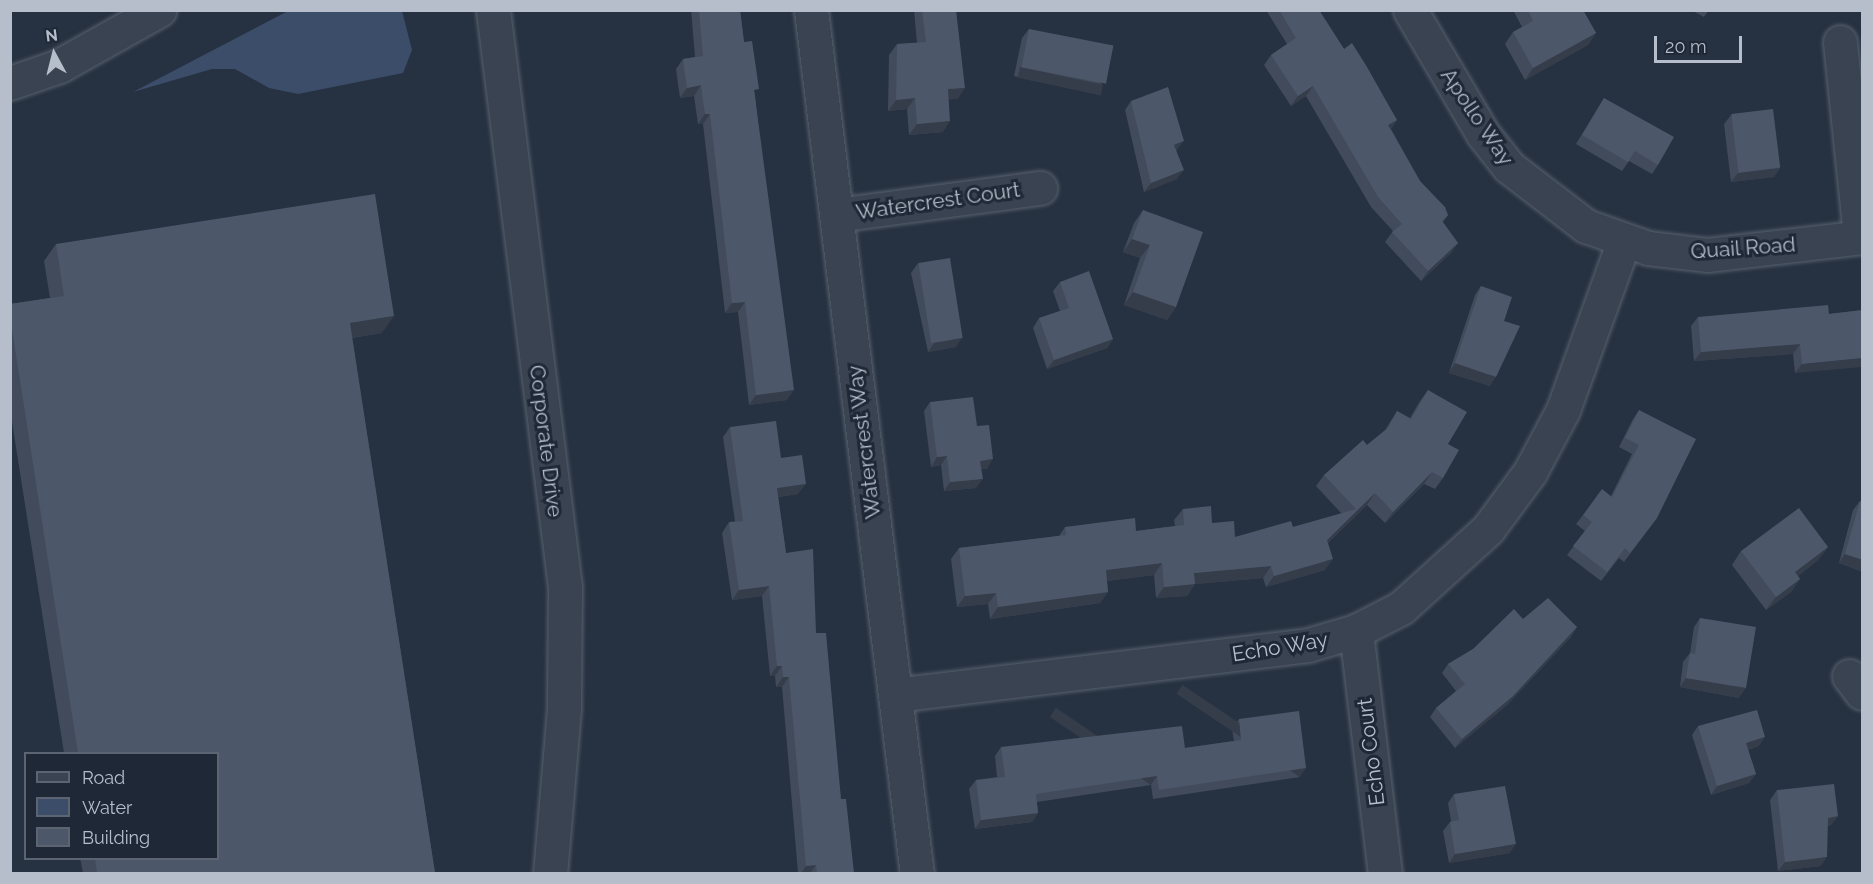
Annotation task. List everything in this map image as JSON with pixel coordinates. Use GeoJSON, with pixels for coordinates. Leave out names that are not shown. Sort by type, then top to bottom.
{"type":"FeatureCollection","features":[{"type":"Feature","properties":{"kind":"street"},"geometry":{"type":"LineString","coordinates":[[10,83],[59,66],[159,10]]}},
{"type":"Feature","properties":{"kind":"street","name":"Corporate Drive"},"geometry":{"type":"LineString","coordinates":[[493,10],[564,587],[564,708],[550,873]]}},
{"type":"Feature","properties":{"kind":"street","name":"Watercrest Way"},"geometry":{"type":"LineString","coordinates":[[812,10],[917,873]]}},
{"type":"Feature","properties":{"kind":"street","name":"Apollo Way"},"geometry":{"type":"LineString","coordinates":[[1410,10],[1483,134],[1518,178],[1586,226],[1624,241]]}},
{"type":"Feature","properties":{"kind":"street"},"geometry":{"type":"LineString","coordinates":[[1840,42],[1861,237]]}},
{"type":"Feature","properties":{"kind":"street","name":"Watercrest Court"},"geometry":{"type":"LineString","coordinates":[[837,215],[1040,188]]}},
{"type":"Feature","properties":{"kind":"street","name":"Quail Road"},"geometry":{"type":"LineString","coordinates":[[1624,241],[1707,255],[1861,237]]}},
{"type":"Feature","properties":{"kind":"street","name":"Echo Way"},"geometry":{"type":"LineString","coordinates":[[895,695],[1308,645],[1356,631],[1401,608],[1449,569],[1488,529],[1530,472],[1563,410],[1624,241]]}},
{"type":"Feature","properties":{"kind":"street","name":"Echo Court"},"geometry":{"type":"LineString","coordinates":[[1356,631],[1385,873]]}},
{"type":"Feature","properties":{"kind":"water"},"geometry":{"type":"Polygon","coordinates":[[[288,11],[402,11],[412,50],[403,73],[298,94],[269,88],[235,69],[212,69],[133,92],[288,11]]]}},
{"type":"Feature","properties":{"kind":"building"},"geometry":{"type":"Polygon","coordinates":[[[699,10],[740,10],[744,42],[752,41],[759,89],[754,90],[794,390],[756,395],[745,302],[732,303],[710,114],[705,114],[701,85],[687,88],[683,59],[703,56],[699,10]]]}},
{"type":"Feature","properties":{"kind":"building"},"geometry":{"type":"Polygon","coordinates":[[[922,10],[956,10],[965,88],[948,89],[950,121],[917,124],[915,98],[896,100],[897,44],[926,42],[922,10]]]}},
{"type":"Feature","properties":{"kind":"building"},"geometry":{"type":"Polygon","coordinates":[[[1279,10],[1319,10],[1344,49],[1352,43],[1367,67],[1397,120],[1388,125],[1420,181],[1445,207],[1448,215],[1442,221],[1458,243],[1428,271],[1392,232],[1402,224],[1378,197],[1313,86],[1298,96],[1271,55],[1296,38],[1279,10]]]}},
{"type":"Feature","properties":{"kind":"building"},"geometry":{"type":"Polygon","coordinates":[[[1528,10],[1583,10],[1596,33],[1533,68],[1513,32],[1533,21],[1528,10]]]}},
{"type":"Feature","properties":{"kind":"building"},"geometry":{"type":"Polygon","coordinates":[[[1029,29],[1113,45],[1106,84],[1022,67],[1029,29]]]}},
{"type":"Feature","properties":{"kind":"building"},"geometry":{"type":"Polygon","coordinates":[[[1168,87],[1184,141],[1174,145],[1184,170],[1151,183],[1131,101],[1168,87]]]}},
{"type":"Feature","properties":{"kind":"building"},"geometry":{"type":"Polygon","coordinates":[[[1604,98],[1674,137],[1658,165],[1635,151],[1628,162],[1582,135],[1604,98]]]}},
{"type":"Feature","properties":{"kind":"building"},"geometry":{"type":"Polygon","coordinates":[[[1773,109],[1780,168],[1739,173],[1731,114],[1773,109]]]}},
{"type":"Feature","properties":{"kind":"building"},"geometry":{"type":"Polygon","coordinates":[[[375,194],[394,316],[350,323],[435,873],[97,873],[95,860],[219,860],[219,752],[78,752],[10,316],[10,304],[64,296],[56,244],[375,194]]]}},
{"type":"Feature","properties":{"kind":"building"},"geometry":{"type":"Polygon","coordinates":[[[1143,210],[1203,232],[1176,307],[1133,292],[1150,245],[1132,239],[1143,210]]]}},
{"type":"Feature","properties":{"kind":"building"},"geometry":{"type":"Polygon","coordinates":[[[950,258],[963,338],[931,343],[918,263],[950,258]]]}},
{"type":"Feature","properties":{"kind":"building"},"geometry":{"type":"Polygon","coordinates":[[[1089,271],[1113,339],[1054,360],[1039,318],[1069,308],[1060,282],[1089,271]]]}},
{"type":"Feature","properties":{"kind":"building"},"geometry":{"type":"Polygon","coordinates":[[[1481,286],[1512,297],[1504,321],[1520,326],[1496,377],[1455,363],[1481,286]]]}},
{"type":"Feature","properties":{"kind":"building"},"geometry":{"type":"Polygon","coordinates":[[[1828,305],[1829,314],[1863,310],[1863,358],[1802,364],[1800,344],[1701,352],[1698,317],[1828,305]]]}},
{"type":"Feature","properties":{"kind":"building"},"geometry":{"type":"Polygon","coordinates":[[[1428,390],[1467,412],[1448,444],[1459,450],[1443,478],[1432,472],[1393,512],[1375,493],[1327,540],[1333,559],[1274,576],[1271,566],[1194,573],[1195,584],[1164,587],[1162,563],[1106,570],[1108,592],[998,607],[996,593],[965,596],[959,548],[1066,535],[1065,527],[1135,518],[1136,531],[1184,525],[1183,509],[1211,506],[1212,523],[1234,521],[1235,537],[1291,521],[1293,527],[1356,509],[1324,475],[1363,440],[1367,445],[1388,428],[1397,411],[1411,419],[1428,390]]]}},
{"type":"Feature","properties":{"kind":"building"},"geometry":{"type":"Polygon","coordinates":[[[973,397],[977,426],[989,425],[993,459],[980,461],[983,479],[950,482],[947,456],[937,457],[930,402],[973,397]]]}},
{"type":"Feature","properties":{"kind":"building"},"geometry":{"type":"Polygon","coordinates":[[[1639,410],[1696,439],[1657,518],[1630,553],[1625,548],[1607,572],[1573,546],[1592,522],[1583,515],[1602,489],[1612,497],[1639,445],[1625,438],[1639,410]]]}},
{"type":"Feature","properties":{"kind":"building"},"geometry":{"type":"Polygon","coordinates":[[[776,421],[781,458],[802,455],[806,484],[777,488],[786,553],[813,549],[816,633],[826,633],[841,799],[846,799],[854,873],[817,873],[816,865],[806,866],[789,677],[783,677],[782,666],[777,666],[769,586],[739,590],[729,522],[743,521],[730,427],[776,421]]]}},
{"type":"Feature","properties":{"kind":"building"},"geometry":{"type":"Polygon","coordinates":[[[1860,501],[1863,502],[1863,560],[1845,554],[1860,501]]]}},
{"type":"Feature","properties":{"kind":"building"},"geometry":{"type":"Polygon","coordinates":[[[1799,508],[1828,547],[1795,572],[1800,579],[1776,597],[1741,551],[1799,508]]]}},
{"type":"Feature","properties":{"kind":"building"},"geometry":{"type":"Polygon","coordinates":[[[1548,598],[1577,627],[1513,696],[1462,739],[1436,708],[1465,684],[1448,664],[1473,649],[1514,609],[1523,619],[1548,598]]]}},
{"type":"Feature","properties":{"kind":"building"},"geometry":{"type":"Polygon","coordinates":[[[1700,618],[1756,627],[1746,688],[1686,678],[1690,653],[1695,654],[1700,618]]]}},
{"type":"Feature","properties":{"kind":"building"},"geometry":{"type":"Polygon","coordinates":[[[1757,710],[1765,737],[1746,743],[1756,774],[1717,786],[1698,726],[1757,710]]]}},
{"type":"Feature","properties":{"kind":"building"},"geometry":{"type":"Polygon","coordinates":[[[1299,711],[1306,768],[1159,790],[1157,776],[1036,794],[1038,813],[981,820],[976,780],[1005,777],[1001,747],[1182,726],[1185,748],[1241,740],[1239,719],[1299,711]]]}},
{"type":"Feature","properties":{"kind":"building"},"geometry":{"type":"Polygon","coordinates":[[[1834,784],[1838,816],[1828,818],[1827,857],[1785,862],[1777,790],[1834,784]]]}},
{"type":"Feature","properties":{"kind":"building"},"geometry":{"type":"Polygon","coordinates":[[[1505,786],[1516,844],[1455,854],[1450,822],[1459,820],[1454,794],[1505,786]]]}}]}
